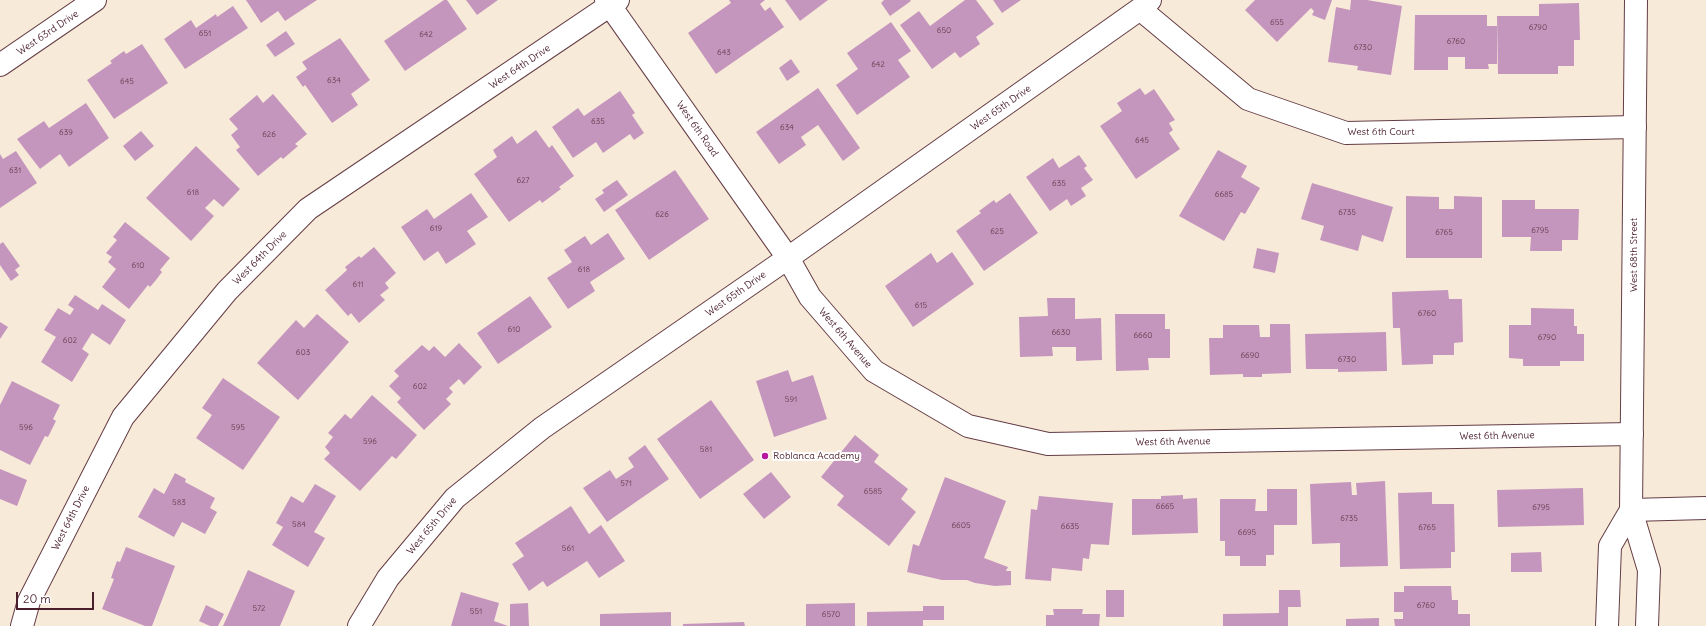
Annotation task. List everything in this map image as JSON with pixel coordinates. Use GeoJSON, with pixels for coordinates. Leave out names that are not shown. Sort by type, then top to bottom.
{"type":"FeatureCollection","features":[{"type":"Feature","properties":{"kind":"street","name":"West 63rd Drive"},"geometry":{"type":"LineString","coordinates":[[0,65],[96,0]]}},
{"type":"Feature","properties":{"kind":"street","name":"West 68th Street"},"geometry":{"type":"LineString","coordinates":[[1636,0],[1631,510],[1649,570],[1647,626]]}},
{"type":"Feature","properties":{"kind":"street","name":"West 6th Road"},"geometry":{"type":"LineString","coordinates":[[611,2],[788,258]]}},
{"type":"Feature","properties":{"kind":"street","name":"West 64th Drive"},"geometry":{"type":"LineString","coordinates":[[22,626],[29,601],[123,417],[227,291],[308,209],[611,2]]}},
{"type":"Feature","properties":{"kind":"street","name":"West 6th Court"},"geometry":{"type":"LineString","coordinates":[[1145,5],[1248,99],[1346,133],[1635,126]]}},
{"type":"Feature","properties":{"kind":"street","name":"West 65th Drive"},"geometry":{"type":"LineString","coordinates":[[359,626],[388,578],[455,498],[542,428],[788,258],[1145,5]]}},
{"type":"Feature","properties":{"kind":"street","name":"West 6th Avenue"},"geometry":{"type":"LineString","coordinates":[[788,258],[810,297],[874,372],[968,426],[1048,444],[1632,434]]}},
{"type":"Feature","properties":{"kind":"street"},"geometry":{"type":"LineString","coordinates":[[1631,510],[1706,508]]}},
{"type":"Feature","properties":{"kind":"street","name":"West 68th Street"},"geometry":{"type":"LineString","coordinates":[[1606,626],[1610,546],[1631,510]]}},
{"type":"Feature","properties":{"kind":"building"},"geometry":{"type":"Polygon","coordinates":[[[246,0],[317,0],[285,21],[278,11],[261,23],[246,0]]]}},
{"type":"Feature","properties":{"kind":"building"},"geometry":{"type":"Polygon","coordinates":[[[444,0],[447,0],[467,29],[405,71],[384,41],[444,0]]]}},
{"type":"Feature","properties":{"kind":"building"},"geometry":{"type":"Polygon","coordinates":[[[466,0],[498,0],[477,15],[466,0]]]}},
{"type":"Feature","properties":{"kind":"building"},"geometry":{"type":"Polygon","coordinates":[[[729,0],[765,0],[760,4],[765,11],[770,7],[784,27],[716,74],[688,33],[731,3],[729,0]]]}},
{"type":"Feature","properties":{"kind":"building"},"geometry":{"type":"Polygon","coordinates":[[[785,0],[828,0],[800,21],[785,0]]]}},
{"type":"Feature","properties":{"kind":"building"},"geometry":{"type":"Polygon","coordinates":[[[884,0],[911,1],[890,16],[881,3],[884,0]]]}},
{"type":"Feature","properties":{"kind":"building"},"geometry":{"type":"Polygon","coordinates":[[[965,0],[976,0],[994,24],[976,37],[980,44],[960,58],[955,52],[932,69],[900,25],[919,11],[930,26],[965,0]]]}},
{"type":"Feature","properties":{"kind":"building"},"geometry":{"type":"Polygon","coordinates":[[[993,0],[1021,0],[1002,13],[993,0]]]}},
{"type":"Feature","properties":{"kind":"building"},"geometry":{"type":"Polygon","coordinates":[[[1255,0],[1332,0],[1325,20],[1312,15],[1314,11],[1311,8],[1277,42],[1245,10],[1255,0]]]}},
{"type":"Feature","properties":{"kind":"building"},"geometry":{"type":"Polygon","coordinates":[[[1351,0],[1367,0],[1402,6],[1391,75],[1357,70],[1358,66],[1328,62],[1336,7],[1350,10],[1351,0]]]}},
{"type":"Feature","properties":{"kind":"building"},"geometry":{"type":"Polygon","coordinates":[[[1579,3],[1580,40],[1574,40],[1574,66],[1558,66],[1558,74],[1498,74],[1497,16],[1539,16],[1539,4],[1579,3]]]}},
{"type":"Feature","properties":{"kind":"building"},"geometry":{"type":"Polygon","coordinates":[[[233,6],[248,28],[185,69],[164,39],[191,20],[196,28],[216,14],[217,17],[233,6]]]}},
{"type":"Feature","properties":{"kind":"building"},"geometry":{"type":"Polygon","coordinates":[[[1415,15],[1487,15],[1487,26],[1497,26],[1497,64],[1488,64],[1489,69],[1465,69],[1465,57],[1448,57],[1448,70],[1414,70],[1415,15]]]}},
{"type":"Feature","properties":{"kind":"building"},"geometry":{"type":"Polygon","coordinates":[[[891,22],[911,51],[898,60],[910,77],[857,115],[836,85],[858,69],[847,53],[891,22]]]}},
{"type":"Feature","properties":{"kind":"building"},"geometry":{"type":"Polygon","coordinates":[[[286,31],[295,44],[275,57],[266,45],[286,31]]]}},
{"type":"Feature","properties":{"kind":"building"},"geometry":{"type":"Polygon","coordinates":[[[340,38],[370,80],[351,94],[358,105],[332,123],[305,85],[303,87],[296,77],[307,69],[302,62],[340,38]]]}},
{"type":"Feature","properties":{"kind":"building"},"geometry":{"type":"Polygon","coordinates":[[[142,44],[168,83],[114,119],[87,80],[112,63],[110,61],[124,51],[126,54],[142,44]]]}},
{"type":"Feature","properties":{"kind":"building"},"geometry":{"type":"Polygon","coordinates":[[[791,59],[800,72],[787,81],[779,68],[791,59]]]}},
{"type":"Feature","properties":{"kind":"building"},"geometry":{"type":"Polygon","coordinates":[[[818,88],[860,148],[843,161],[818,125],[801,137],[806,145],[779,164],[756,132],[818,88]]]}},
{"type":"Feature","properties":{"kind":"building"},"geometry":{"type":"Polygon","coordinates":[[[1140,88],[1145,95],[1154,89],[1175,120],[1169,123],[1173,130],[1169,133],[1180,149],[1136,179],[1100,126],[1122,111],[1117,103],[1140,88]]]}},
{"type":"Feature","properties":{"kind":"building"},"geometry":{"type":"Polygon","coordinates":[[[620,91],[635,113],[632,115],[644,133],[634,140],[630,134],[603,153],[596,142],[573,158],[552,127],[578,108],[584,116],[620,91]]]}},
{"type":"Feature","properties":{"kind":"building"},"geometry":{"type":"Polygon","coordinates":[[[273,94],[307,134],[295,144],[298,146],[283,159],[281,157],[258,176],[236,150],[240,147],[231,135],[238,129],[229,119],[257,95],[263,103],[273,94]]]}},
{"type":"Feature","properties":{"kind":"building"},"geometry":{"type":"Polygon","coordinates":[[[86,103],[109,138],[69,167],[60,154],[40,169],[17,139],[44,121],[49,128],[86,103]]]}},
{"type":"Feature","properties":{"kind":"building"},"geometry":{"type":"Polygon","coordinates":[[[536,130],[549,148],[552,145],[574,176],[559,187],[561,189],[542,203],[540,200],[509,222],[474,174],[497,157],[493,150],[512,136],[517,144],[536,130]]]}},
{"type":"Feature","properties":{"kind":"building"},"geometry":{"type":"Polygon","coordinates":[[[141,131],[154,146],[135,161],[123,146],[141,131]]]}},
{"type":"Feature","properties":{"kind":"building"},"geometry":{"type":"Polygon","coordinates":[[[196,146],[240,189],[223,207],[214,199],[205,208],[214,216],[191,241],[146,198],[196,146]]]}},
{"type":"Feature","properties":{"kind":"building"},"geometry":{"type":"Polygon","coordinates":[[[1218,150],[1247,166],[1241,177],[1260,188],[1245,214],[1241,212],[1224,241],[1179,216],[1218,150]]]}},
{"type":"Feature","properties":{"kind":"building"},"geometry":{"type":"Polygon","coordinates":[[[16,151],[37,183],[0,208],[0,154],[3,159],[16,151]]]}},
{"type":"Feature","properties":{"kind":"building"},"geometry":{"type":"Polygon","coordinates":[[[1079,155],[1087,166],[1084,168],[1093,180],[1081,188],[1086,196],[1071,206],[1067,199],[1050,211],[1026,177],[1053,158],[1059,168],[1079,155]]]}},
{"type":"Feature","properties":{"kind":"building"},"geometry":{"type":"Polygon","coordinates":[[[675,170],[709,219],[649,260],[615,210],[675,170]]]}},
{"type":"Feature","properties":{"kind":"building"},"geometry":{"type":"Polygon","coordinates":[[[617,180],[628,195],[604,212],[595,199],[604,193],[602,190],[617,180]]]}},
{"type":"Feature","properties":{"kind":"building"},"geometry":{"type":"Polygon","coordinates":[[[1312,183],[1393,207],[1383,242],[1362,235],[1358,251],[1320,240],[1324,226],[1301,219],[1312,183]]]}},
{"type":"Feature","properties":{"kind":"building"},"geometry":{"type":"Polygon","coordinates":[[[471,193],[488,217],[467,231],[476,244],[446,264],[438,251],[424,261],[401,227],[427,209],[434,219],[471,193]]]}},
{"type":"Feature","properties":{"kind":"building"},"geometry":{"type":"Polygon","coordinates":[[[1010,193],[1038,233],[984,271],[956,231],[981,213],[979,211],[994,200],[996,203],[1010,193]]]}},
{"type":"Feature","properties":{"kind":"building"},"geometry":{"type":"Polygon","coordinates":[[[1406,196],[1439,197],[1439,209],[1454,209],[1454,196],[1482,197],[1482,258],[1406,258],[1406,196]]]}},
{"type":"Feature","properties":{"kind":"building"},"geometry":{"type":"Polygon","coordinates":[[[1502,200],[1535,200],[1535,209],[1579,209],[1578,240],[1562,240],[1562,251],[1530,251],[1531,237],[1502,237],[1502,200]]]}},
{"type":"Feature","properties":{"kind":"building"},"geometry":{"type":"Polygon","coordinates":[[[125,222],[170,258],[160,270],[162,272],[156,280],[150,287],[148,285],[129,309],[102,287],[116,269],[108,262],[112,257],[106,253],[117,240],[113,237],[125,222]]]}},
{"type":"Feature","properties":{"kind":"building"},"geometry":{"type":"Polygon","coordinates":[[[608,233],[625,259],[590,282],[595,291],[568,309],[547,278],[572,262],[564,250],[585,236],[591,245],[608,233]]]}},
{"type":"Feature","properties":{"kind":"building"},"geometry":{"type":"Polygon","coordinates":[[[3,242],[20,266],[15,270],[19,275],[11,281],[0,265],[0,244],[3,242]]]}},
{"type":"Feature","properties":{"kind":"building"},"geometry":{"type":"Polygon","coordinates":[[[374,247],[396,273],[385,283],[389,288],[380,295],[385,300],[359,323],[351,313],[348,316],[325,290],[347,270],[345,267],[359,256],[361,258],[374,247]]]}},
{"type":"Feature","properties":{"kind":"building"},"geometry":{"type":"Polygon","coordinates":[[[1257,248],[1279,253],[1275,273],[1253,268],[1257,248]]]}},
{"type":"Feature","properties":{"kind":"building"},"geometry":{"type":"Polygon","coordinates":[[[952,252],[974,284],[913,327],[885,286],[931,253],[937,263],[952,252]]]}},
{"type":"Feature","properties":{"kind":"building"},"geometry":{"type":"Polygon","coordinates":[[[1448,290],[1449,299],[1462,299],[1463,342],[1454,343],[1454,355],[1433,355],[1433,364],[1402,365],[1400,328],[1393,328],[1392,292],[1448,290]]]}},
{"type":"Feature","properties":{"kind":"building"},"geometry":{"type":"Polygon","coordinates":[[[75,295],[98,310],[102,304],[126,320],[110,345],[92,333],[82,349],[89,354],[72,382],[41,362],[56,337],[44,330],[58,308],[70,315],[74,309],[68,305],[75,295]]]}},
{"type":"Feature","properties":{"kind":"building"},"geometry":{"type":"Polygon","coordinates":[[[530,296],[552,327],[498,364],[477,333],[530,296]]]}},
{"type":"Feature","properties":{"kind":"building"},"geometry":{"type":"Polygon","coordinates":[[[1047,298],[1075,298],[1075,319],[1101,318],[1102,360],[1076,361],[1076,347],[1052,347],[1053,356],[1020,357],[1019,317],[1048,316],[1047,298]]]}},
{"type":"Feature","properties":{"kind":"building"},"geometry":{"type":"Polygon","coordinates":[[[1531,308],[1574,309],[1574,326],[1577,326],[1577,334],[1584,334],[1584,361],[1560,361],[1560,366],[1523,366],[1523,359],[1509,358],[1509,325],[1531,325],[1531,308]]]}},
{"type":"Feature","properties":{"kind":"building"},"geometry":{"type":"Polygon","coordinates":[[[317,314],[349,342],[298,400],[257,363],[296,320],[304,328],[317,314]]]}},
{"type":"Feature","properties":{"kind":"building"},"geometry":{"type":"Polygon","coordinates":[[[1115,314],[1165,314],[1165,329],[1170,329],[1170,358],[1148,358],[1149,370],[1116,371],[1115,314]]]}},
{"type":"Feature","properties":{"kind":"building"},"geometry":{"type":"Polygon","coordinates":[[[0,322],[8,327],[0,339],[0,322]]]}},
{"type":"Feature","properties":{"kind":"building"},"geometry":{"type":"Polygon","coordinates":[[[1270,324],[1290,324],[1291,373],[1262,374],[1262,377],[1243,377],[1243,374],[1210,375],[1209,338],[1223,338],[1223,325],[1259,325],[1260,337],[1270,337],[1270,324]]]}},
{"type":"Feature","properties":{"kind":"building"},"geometry":{"type":"Polygon","coordinates":[[[1386,332],[1387,371],[1338,372],[1338,369],[1306,369],[1305,334],[1386,332]]]}},
{"type":"Feature","properties":{"kind":"building"},"geometry":{"type":"Polygon","coordinates":[[[459,343],[482,367],[464,385],[459,379],[449,388],[453,392],[446,399],[451,404],[424,430],[397,402],[401,398],[389,386],[399,376],[394,371],[422,345],[429,351],[434,346],[445,357],[459,343]]]}},
{"type":"Feature","properties":{"kind":"building"},"geometry":{"type":"Polygon","coordinates":[[[788,370],[792,382],[813,375],[827,419],[774,437],[756,381],[788,370]]]}},
{"type":"Feature","properties":{"kind":"building"},"geometry":{"type":"Polygon","coordinates":[[[223,378],[280,417],[243,470],[196,438],[212,415],[202,408],[223,378]]]}},
{"type":"Feature","properties":{"kind":"building"},"geometry":{"type":"Polygon","coordinates":[[[12,381],[60,405],[53,419],[56,421],[48,437],[45,436],[30,465],[0,450],[0,405],[12,381]]]}},
{"type":"Feature","properties":{"kind":"building"},"geometry":{"type":"Polygon","coordinates":[[[372,395],[417,435],[396,459],[392,456],[360,491],[324,459],[330,453],[325,447],[333,437],[328,433],[345,414],[351,419],[372,395]]]}},
{"type":"Feature","properties":{"kind":"building"},"geometry":{"type":"Polygon","coordinates":[[[711,400],[754,460],[700,499],[657,439],[711,400]]]}},
{"type":"Feature","properties":{"kind":"building"},"geometry":{"type":"Polygon","coordinates":[[[855,435],[879,455],[874,462],[908,489],[901,499],[916,512],[889,546],[837,505],[844,496],[821,477],[855,435]]]}},
{"type":"Feature","properties":{"kind":"building"},"geometry":{"type":"Polygon","coordinates":[[[645,445],[669,479],[607,522],[583,488],[610,470],[616,479],[634,467],[628,458],[645,445]]]}},
{"type":"Feature","properties":{"kind":"building"},"geometry":{"type":"Polygon","coordinates":[[[0,469],[27,480],[17,506],[0,499],[0,469]]]}},
{"type":"Feature","properties":{"kind":"building"},"geometry":{"type":"Polygon","coordinates":[[[771,472],[791,497],[764,519],[743,494],[771,472]]]}},
{"type":"Feature","properties":{"kind":"building"},"geometry":{"type":"Polygon","coordinates":[[[175,473],[186,479],[185,482],[215,498],[210,508],[217,512],[205,534],[182,522],[174,537],[138,517],[154,488],[164,494],[175,473]]]}},
{"type":"Feature","properties":{"kind":"building"},"geometry":{"type":"Polygon","coordinates":[[[945,477],[1006,501],[984,558],[1008,567],[1006,571],[1011,571],[1011,585],[995,586],[975,583],[967,580],[942,580],[907,572],[913,544],[919,546],[945,477]]]}},
{"type":"Feature","properties":{"kind":"building"},"geometry":{"type":"Polygon","coordinates":[[[1385,481],[1388,566],[1340,567],[1340,543],[1312,544],[1310,484],[1351,482],[1352,495],[1357,495],[1356,483],[1385,481]]]}},
{"type":"Feature","properties":{"kind":"building"},"geometry":{"type":"Polygon","coordinates":[[[315,484],[336,496],[314,532],[325,538],[308,567],[272,545],[283,527],[276,523],[291,496],[303,503],[315,484]]]}},
{"type":"Feature","properties":{"kind":"building"},"geometry":{"type":"Polygon","coordinates":[[[1583,488],[1584,525],[1498,527],[1497,490],[1583,488]]]}},
{"type":"Feature","properties":{"kind":"building"},"geometry":{"type":"Polygon","coordinates":[[[1267,489],[1297,489],[1297,525],[1274,525],[1274,555],[1266,555],[1266,566],[1240,566],[1240,556],[1225,556],[1225,541],[1220,541],[1220,499],[1256,499],[1255,511],[1267,511],[1267,489]]]}},
{"type":"Feature","properties":{"kind":"building"},"geometry":{"type":"Polygon","coordinates":[[[1432,492],[1432,504],[1454,504],[1455,552],[1451,552],[1451,568],[1400,569],[1398,493],[1432,492]]]}},
{"type":"Feature","properties":{"kind":"building"},"geometry":{"type":"Polygon","coordinates":[[[1183,495],[1183,499],[1197,498],[1198,533],[1132,535],[1132,499],[1161,499],[1161,496],[1183,495]]]}},
{"type":"Feature","properties":{"kind":"building"},"geometry":{"type":"Polygon","coordinates":[[[1039,496],[1113,503],[1109,545],[1091,544],[1089,559],[1083,558],[1082,571],[1052,568],[1051,581],[1025,579],[1031,509],[1037,510],[1039,496]]]}},
{"type":"Feature","properties":{"kind":"building"},"geometry":{"type":"Polygon","coordinates":[[[571,506],[589,534],[601,525],[625,561],[599,578],[587,561],[547,587],[543,581],[529,591],[512,564],[524,556],[515,543],[571,506]]]}},
{"type":"Feature","properties":{"kind":"building"},"geometry":{"type":"Polygon","coordinates":[[[126,547],[175,566],[152,626],[145,626],[102,609],[114,579],[111,578],[117,561],[120,562],[126,547]]]}},
{"type":"Feature","properties":{"kind":"building"},"geometry":{"type":"Polygon","coordinates":[[[1541,552],[1542,572],[1511,572],[1511,553],[1541,552]]]}},
{"type":"Feature","properties":{"kind":"building"},"geometry":{"type":"Polygon","coordinates":[[[248,570],[295,591],[280,626],[223,626],[248,570]]]}},
{"type":"Feature","properties":{"kind":"building"},"geometry":{"type":"Polygon","coordinates":[[[1404,586],[1451,586],[1452,600],[1458,600],[1458,614],[1470,614],[1470,626],[1395,626],[1394,619],[1403,619],[1403,612],[1394,612],[1394,592],[1404,592],[1404,586]]]}},
{"type":"Feature","properties":{"kind":"building"},"geometry":{"type":"Polygon","coordinates":[[[1106,590],[1124,590],[1124,617],[1106,617],[1106,590]]]}},
{"type":"Feature","properties":{"kind":"building"},"geometry":{"type":"Polygon","coordinates":[[[1279,590],[1300,590],[1301,607],[1288,607],[1288,626],[1223,626],[1223,614],[1279,613],[1279,590]]]}},
{"type":"Feature","properties":{"kind":"building"},"geometry":{"type":"Polygon","coordinates":[[[461,592],[499,603],[494,621],[508,626],[451,626],[461,592]]]}},
{"type":"Feature","properties":{"kind":"building"},"geometry":{"type":"Polygon","coordinates":[[[528,603],[529,626],[510,626],[510,604],[528,603]]]}},
{"type":"Feature","properties":{"kind":"building"},"geometry":{"type":"Polygon","coordinates":[[[855,603],[855,626],[806,626],[806,604],[855,603]]]}},
{"type":"Feature","properties":{"kind":"building"},"geometry":{"type":"Polygon","coordinates":[[[206,605],[224,614],[218,626],[210,626],[199,621],[206,605]]]}},
{"type":"Feature","properties":{"kind":"building"},"geometry":{"type":"Polygon","coordinates":[[[923,606],[944,606],[944,620],[923,620],[923,626],[867,626],[867,612],[923,611],[923,606]]]}},
{"type":"Feature","properties":{"kind":"building"},"geometry":{"type":"Polygon","coordinates":[[[1053,609],[1083,609],[1082,614],[1100,614],[1099,626],[1046,626],[1046,615],[1054,615],[1053,609]]]}},
{"type":"Feature","properties":{"kind":"building"},"geometry":{"type":"Polygon","coordinates":[[[671,612],[671,626],[600,626],[600,614],[671,612]]]}},
{"type":"Feature","properties":{"kind":"building"},"geometry":{"type":"Polygon","coordinates":[[[1379,618],[1379,626],[1346,626],[1346,619],[1379,618]]]}},
{"type":"Feature","properties":{"kind":"building"},"geometry":{"type":"Polygon","coordinates":[[[744,622],[745,626],[683,626],[683,624],[744,622]]]}},
{"type":"Feature","properties":{"kind":"place","name":"Roblanca Academy"},"geometry":{"type":"Point","coordinates":[765,456]}}]}
